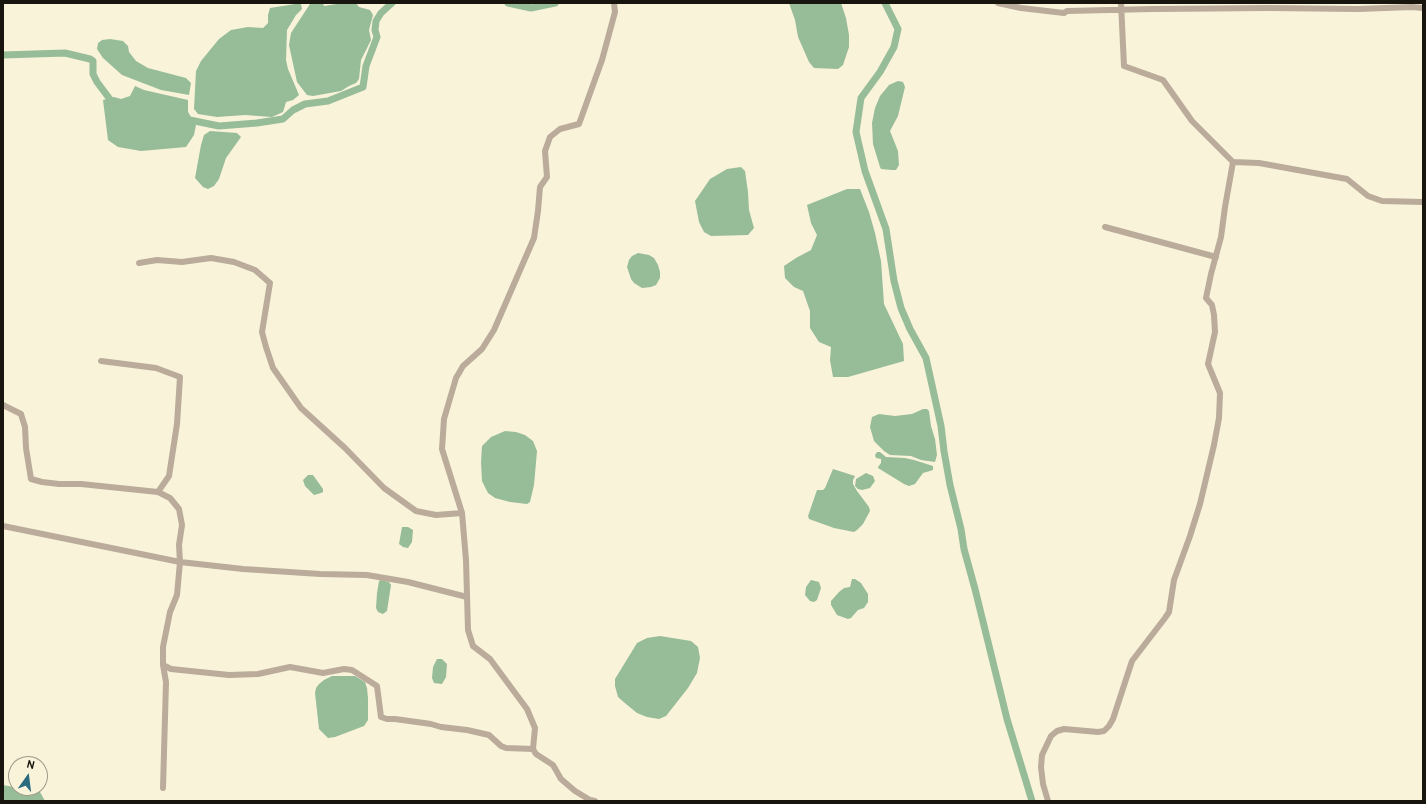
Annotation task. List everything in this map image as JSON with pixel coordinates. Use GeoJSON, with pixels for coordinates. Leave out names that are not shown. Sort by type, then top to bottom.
{"type":"FeatureCollection","features":[{"type":"Feature","properties":{"kind":"street"},"geometry":{"type":"LineString","coordinates":[[595,801],[590,800],[575,791],[561,779],[553,765],[536,754],[533,749],[535,728],[527,709],[490,660],[472,646],[468,630],[466,560],[462,513],[442,449],[444,418],[456,378],[463,366],[482,349],[494,330],[534,238],[540,187],[547,176],[545,151],[550,137],[560,129],[579,124],[602,60],[615,12],[614,3]]}},
{"type":"Feature","properties":{"kind":"street"},"geometry":{"type":"LineString","coordinates":[[998,3],[1022,8],[1064,13],[1067,11],[1121,6],[1358,9],[1423,8]]}},
{"type":"Feature","properties":{"kind":"street"},"geometry":{"type":"LineString","coordinates":[[1121,6],[1124,66],[1163,80],[1192,120],[1233,162],[1259,163],[1347,179],[1368,196],[1382,201],[1423,202]]}},
{"type":"Feature","properties":{"kind":"street"},"geometry":{"type":"LineString","coordinates":[[1048,801],[1043,784],[1041,767],[1042,755],[1051,736],[1057,731],[1064,729],[1098,732],[1104,731],[1109,726],[1113,719],[1132,661],[1166,618],[1169,612],[1174,580],[1200,504],[1219,418],[1220,393],[1208,364],[1215,332],[1214,315],[1212,305],[1206,298],[1221,237],[1233,162]]}},
{"type":"Feature","properties":{"kind":"street"},"geometry":{"type":"LineString","coordinates":[[1105,227],[1216,257]]}},
{"type":"Feature","properties":{"kind":"street"},"geometry":{"type":"LineString","coordinates":[[139,262],[157,260],[182,262],[211,258],[234,262],[255,270],[270,283],[262,332],[273,368],[301,408],[345,448],[384,488],[416,511],[436,515],[462,513]]}},
{"type":"Feature","properties":{"kind":"street"},"geometry":{"type":"LineString","coordinates":[[101,361],[156,368],[180,377],[170,476],[158,492]]}},
{"type":"Feature","properties":{"kind":"street"},"geometry":{"type":"LineString","coordinates":[[3,405],[21,414],[31,479],[42,482],[81,484],[158,492],[170,498],[179,509],[182,524],[177,595],[170,612],[162,647],[166,682],[163,788]]}},
{"type":"Feature","properties":{"kind":"street"},"geometry":{"type":"LineString","coordinates":[[3,526],[180,562],[243,569],[320,574],[367,575],[408,582],[467,597]]}},
{"type":"Feature","properties":{"kind":"street"},"geometry":{"type":"LineString","coordinates":[[163,665],[171,669],[229,675],[258,674],[290,667],[323,673],[344,669],[352,670],[377,686],[381,717],[387,719],[395,718],[482,733],[490,735],[501,746],[506,748],[533,749]]}},
{"type":"Feature","properties":{"kind":"shaded area"},"geometry":{"type":"Polygon","coordinates":[[[323,3],[324,6],[343,3],[356,3],[359,7],[370,10],[373,15],[369,30],[371,40],[361,60],[359,79],[356,83],[341,91],[313,96],[307,95],[297,82],[289,45],[291,33],[310,4],[323,3]]]}},
{"type":"Feature","properties":{"kind":"shaded area"},"geometry":{"type":"Polygon","coordinates":[[[789,3],[841,3],[846,18],[849,35],[849,47],[843,65],[838,69],[814,68],[809,62],[798,37],[795,20],[789,3]]]}},
{"type":"Feature","properties":{"kind":"shaded area"},"geometry":{"type":"Polygon","coordinates":[[[301,4],[302,9],[296,15],[287,30],[286,60],[288,69],[299,95],[293,100],[286,102],[283,112],[272,117],[245,115],[217,117],[198,114],[194,109],[196,71],[201,61],[219,39],[231,30],[248,27],[263,28],[268,23],[270,8],[301,4]]]}},
{"type":"Feature","properties":{"kind":"shaded area"},"geometry":{"type":"Polygon","coordinates":[[[110,39],[123,41],[128,46],[129,52],[136,61],[148,68],[186,78],[191,83],[189,95],[161,90],[122,75],[103,58],[97,49],[98,43],[102,40],[110,39]]]}},
{"type":"Feature","properties":{"kind":"shaded area"},"geometry":{"type":"Polygon","coordinates":[[[898,81],[903,82],[905,87],[898,116],[890,131],[898,151],[899,165],[896,170],[881,169],[873,144],[872,123],[875,108],[880,96],[889,85],[898,81]]]}},
{"type":"Feature","properties":{"kind":"shaded area"},"geometry":{"type":"Polygon","coordinates":[[[135,86],[144,90],[188,100],[188,112],[196,125],[194,135],[186,147],[141,151],[118,147],[108,140],[103,100],[114,97],[121,99],[130,96],[135,86]]]}},
{"type":"Feature","properties":{"kind":"shaded area"},"geometry":{"type":"Polygon","coordinates":[[[210,131],[237,133],[241,137],[226,158],[219,179],[214,186],[208,189],[203,187],[195,178],[204,135],[210,131]]]}},
{"type":"Feature","properties":{"kind":"shaded area"},"geometry":{"type":"Polygon","coordinates":[[[741,167],[745,171],[749,210],[754,228],[748,235],[711,236],[704,232],[699,222],[695,201],[710,179],[727,169],[741,167]]]}},
{"type":"Feature","properties":{"kind":"shaded area"},"geometry":{"type":"Polygon","coordinates":[[[847,189],[860,189],[869,212],[881,261],[884,304],[903,344],[904,361],[848,377],[833,377],[830,360],[831,347],[819,342],[810,328],[810,311],[803,291],[794,287],[785,278],[784,266],[811,250],[817,235],[811,223],[807,205],[847,189]]]}},
{"type":"Feature","properties":{"kind":"shaded area"},"geometry":{"type":"Polygon","coordinates":[[[638,253],[649,255],[654,258],[658,265],[660,278],[656,285],[642,288],[631,279],[627,267],[632,256],[638,253]]]}},
{"type":"Feature","properties":{"kind":"shaded area"},"geometry":{"type":"Polygon","coordinates":[[[923,409],[927,409],[929,411],[937,455],[935,462],[921,460],[911,456],[890,455],[874,441],[870,427],[872,417],[879,414],[895,416],[912,414],[923,409]]]}},
{"type":"Feature","properties":{"kind":"shaded area"},"geometry":{"type":"Polygon","coordinates":[[[505,431],[525,435],[533,441],[537,451],[534,485],[530,502],[527,504],[495,498],[488,493],[482,481],[482,446],[491,437],[505,431]]]}},
{"type":"Feature","properties":{"kind":"shaded area"},"geometry":{"type":"Polygon","coordinates":[[[877,452],[880,452],[886,457],[905,458],[933,466],[933,470],[923,473],[915,484],[909,486],[878,468],[881,463],[881,459],[876,458],[875,455],[877,452]]]}},
{"type":"Feature","properties":{"kind":"shaded area"},"geometry":{"type":"Polygon","coordinates":[[[833,469],[855,476],[853,484],[869,507],[870,511],[863,524],[854,532],[834,528],[809,519],[808,516],[817,490],[823,490],[825,488],[833,469]]]}},
{"type":"Feature","properties":{"kind":"shaded area"},"geometry":{"type":"Polygon","coordinates":[[[866,473],[873,476],[875,481],[870,488],[862,490],[858,489],[855,486],[856,479],[866,473]]]}},
{"type":"Feature","properties":{"kind":"shaded area"},"geometry":{"type":"Polygon","coordinates":[[[308,475],[313,475],[323,489],[323,492],[314,495],[305,486],[303,480],[308,475]]]}},
{"type":"Feature","properties":{"kind":"shaded area"},"geometry":{"type":"Polygon","coordinates":[[[402,527],[408,527],[413,530],[412,542],[408,548],[399,544],[402,527]]]}},
{"type":"Feature","properties":{"kind":"shaded area"},"geometry":{"type":"Polygon","coordinates":[[[852,579],[855,579],[861,583],[868,594],[868,602],[864,608],[858,610],[851,618],[848,619],[837,615],[831,605],[831,601],[844,588],[850,587],[852,579]]]}},
{"type":"Feature","properties":{"kind":"shaded area"},"geometry":{"type":"Polygon","coordinates":[[[811,580],[819,582],[821,588],[817,600],[814,602],[810,601],[805,595],[806,587],[811,580]]]}},
{"type":"Feature","properties":{"kind":"shaded area"},"geometry":{"type":"Polygon","coordinates":[[[379,581],[389,582],[391,585],[387,611],[383,614],[378,612],[376,608],[379,581]]]}},
{"type":"Feature","properties":{"kind":"shaded area"},"geometry":{"type":"Polygon","coordinates":[[[660,636],[691,641],[698,647],[700,658],[697,673],[688,688],[666,716],[659,719],[647,717],[637,713],[618,697],[615,679],[637,643],[647,638],[660,636]]]}},
{"type":"Feature","properties":{"kind":"shaded area"},"geometry":{"type":"Polygon","coordinates":[[[437,659],[442,659],[447,664],[446,677],[442,684],[434,683],[432,678],[433,667],[437,659]]]}},
{"type":"Feature","properties":{"kind":"shaded area"},"geometry":{"type":"Polygon","coordinates":[[[332,676],[355,676],[365,682],[368,698],[368,720],[364,726],[335,737],[328,738],[319,729],[315,693],[319,684],[332,676]]]}},
{"type":"Feature","properties":{"kind":"shaded area"},"geometry":{"type":"Polygon","coordinates":[[[3,785],[8,786],[8,796],[42,796],[45,801],[3,801],[3,785]]]}},
{"type":"Feature","properties":{"kind":"waterway"},"geometry":{"type":"LineString","coordinates":[[185,119],[219,126],[283,119],[293,110],[305,104],[328,101],[363,87],[366,66],[377,37],[375,30],[376,21],[381,13],[392,3]]}},
{"type":"Feature","properties":{"kind":"waterway"},"geometry":{"type":"LineString","coordinates":[[508,3],[531,8],[555,3]]}},
{"type":"Feature","properties":{"kind":"waterway"},"geometry":{"type":"LineString","coordinates":[[885,3],[898,29],[894,47],[880,72],[861,98],[856,132],[865,171],[886,229],[894,281],[901,308],[910,329],[926,358],[941,426],[950,485],[961,529],[964,549],[1007,719],[1032,801]]}},
{"type":"Feature","properties":{"kind":"waterway"},"geometry":{"type":"LineString","coordinates":[[3,55],[65,53],[90,59],[93,61],[93,74],[97,82],[112,102],[116,103]]}}]}
